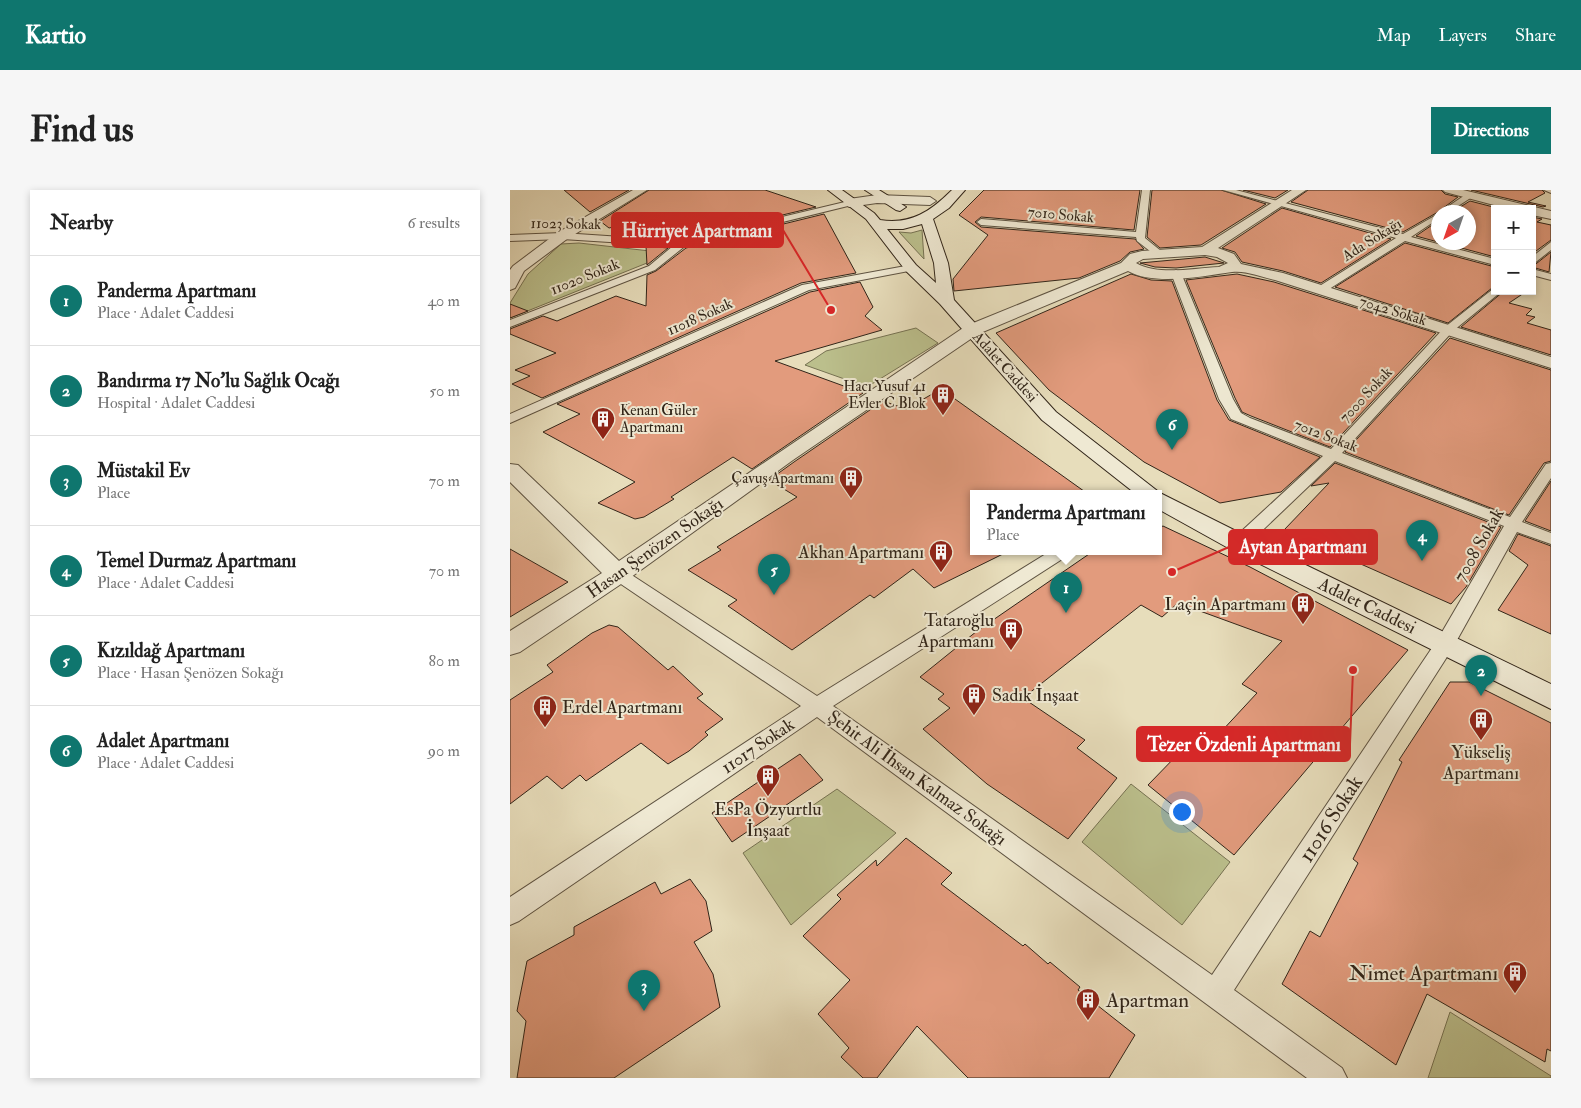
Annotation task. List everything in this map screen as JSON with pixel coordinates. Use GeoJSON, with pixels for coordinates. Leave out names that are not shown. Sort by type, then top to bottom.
{"type":"FeatureCollection","features":[{"type":"Feature","properties":{"kind":"street"},"geometry":{"type":"LineString","coordinates":[[510,285],[518,268],[562,236],[641,190]]}},
{"type":"Feature","properties":{"kind":"street","name":"Adalet Caddesi"},"geometry":{"type":"LineString","coordinates":[[834,190],[873,219],[890,225],[908,224],[926,217]]}},
{"type":"Feature","properties":{"kind":"street"},"geometry":{"type":"LineString","coordinates":[[871,190],[902,207],[926,212],[941,263],[946,301]]}},
{"type":"Feature","properties":{"kind":"street"},"geometry":{"type":"LineString","coordinates":[[1205,251],[1300,190]]}},
{"type":"Feature","properties":{"kind":"street"},"geometry":{"type":"LineString","coordinates":[[1449,190],[1510,205]]}},
{"type":"Feature","properties":{"kind":"street"},"geometry":{"type":"LineString","coordinates":[[873,219],[884,209],[930,201],[956,192]]}},
{"type":"Feature","properties":{"kind":"street"},"geometry":{"type":"LineString","coordinates":[[926,217],[944,206],[956,192]]}},
{"type":"Feature","properties":{"kind":"street","name":"11020 Sokak"},"geometry":{"type":"LineString","coordinates":[[849,203],[886,199],[930,201]]}},
{"type":"Feature","properties":{"kind":"street"},"geometry":{"type":"LineString","coordinates":[[1536,212],[1551,215]]}},
{"type":"Feature","properties":{"kind":"street","name":"Adalet Caddesi"},"geometry":{"type":"LineString","coordinates":[[873,219],[911,268],[946,301],[1049,416],[1145,490]]}},
{"type":"Feature","properties":{"kind":"street","name":"7042 Sokak"},"geometry":{"type":"LineString","coordinates":[[1129,266],[1128,262],[1135,257],[1205,251],[1229,256],[1235,263],[1233,267]]}},
{"type":"Feature","properties":{"kind":"street","name":"7042 Sokak"},"geometry":{"type":"LineString","coordinates":[[972,330],[1129,266],[1146,273],[1220,271],[1233,267],[1322,289],[1551,363]]}},
{"type":"Feature","properties":{"kind":"street","name":"Hasan Şenözen Sokağı"},"geometry":{"type":"LineString","coordinates":[[510,645],[618,574],[786,456],[972,330]]}},
{"type":"Feature","properties":{"kind":"street","name":"Şehit Ali İhsan Kalmaz Sokağı"},"geometry":{"type":"LineString","coordinates":[[510,471],[618,574]]}},
{"type":"Feature","properties":{"kind":"street","name":"Adalet Caddesi"},"geometry":{"type":"LineString","coordinates":[[1162,501],[1239,543],[1551,697]]}},
{"type":"Feature","properties":{"kind":"lane"},"geometry":{"type":"LineString","coordinates":[[1146,190],[1140,235],[1144,243],[1158,254]]}},
{"type":"Feature","properties":{"kind":"lane"},"geometry":{"type":"LineString","coordinates":[[1227,190],[1491,261]]}},
{"type":"Feature","properties":{"kind":"lane"},"geometry":{"type":"LineString","coordinates":[[1455,205],[1471,195]]}},
{"type":"Feature","properties":{"kind":"lane","name":"11020 Sokak"},"geometry":{"type":"LineString","coordinates":[[510,324],[652,268],[682,244],[849,203]]}},
{"type":"Feature","properties":{"kind":"lane","name":"Ada Sokağı"},"geometry":{"type":"LineString","coordinates":[[1322,289],[1431,221]]}},
{"type":"Feature","properties":{"kind":"lane","name":"7010 Sokak"},"geometry":{"type":"LineString","coordinates":[[981,222],[1140,235]]}},
{"type":"Feature","properties":{"kind":"lane","name":"11023 Sokak"},"geometry":{"type":"LineString","coordinates":[[510,238],[562,236],[682,244]]}},
{"type":"Feature","properties":{"kind":"lane"},"geometry":{"type":"LineString","coordinates":[[1536,258],[1551,245]]}},
{"type":"Feature","properties":{"kind":"lane","name":"11018 Sokak"},"geometry":{"type":"LineString","coordinates":[[510,419],[806,287],[911,268]]}},
{"type":"Feature","properties":{"kind":"lane","name":"7012 Sokak"},"geometry":{"type":"LineString","coordinates":[[1176,273],[1226,399],[1236,416],[1332,456],[1551,539]]}},
{"type":"Feature","properties":{"kind":"lane"},"geometry":{"type":"LineString","coordinates":[[1536,273],[1551,277]]}},
{"type":"Feature","properties":{"kind":"lane","name":"7000 Sokak"},"geometry":{"type":"LineString","coordinates":[[1239,543],[1332,456],[1450,329],[1492,295]]}},
{"type":"Feature","properties":{"kind":"lane","name":"7008 Sokak"},"geometry":{"type":"LineString","coordinates":[[1445,644],[1513,524],[1551,467]]}},
{"type":"Feature","properties":{"kind":"lane","name":"11017 Sokak"},"geometry":{"type":"LineString","coordinates":[[510,912],[817,706],[1056,555]]}},
{"type":"Feature","properties":{"kind":"lane","name":"Şehit Ali İhsan Kalmaz Sokağı"},"geometry":{"type":"LineString","coordinates":[[618,574],[817,706],[1332,1078]]}},
{"type":"Feature","properties":{"kind":"lane","name":"11016 Sokak"},"geometry":{"type":"LineString","coordinates":[[1216,993],[1445,644]]}},
{"type":"Feature","properties":{"kind":"green space"},"geometry":{"type":"Polygon","coordinates":[[[922,230],[924,259],[899,232],[911,233],[922,230]]]}},
{"type":"Feature","properties":{"kind":"green space"},"geometry":{"type":"Polygon","coordinates":[[[579,243],[650,251],[652,261],[510,318],[510,303],[528,274],[561,244],[579,243]]]}},
{"type":"Feature","properties":{"kind":"green space"},"geometry":{"type":"Polygon","coordinates":[[[916,328],[938,343],[867,387],[805,365],[826,351],[916,328]]]}},
{"type":"Feature","properties":{"kind":"green space"},"geometry":{"type":"Polygon","coordinates":[[[1131,784],[1230,862],[1182,925],[1082,842],[1131,784]]]}},
{"type":"Feature","properties":{"kind":"green space"},"geometry":{"type":"Polygon","coordinates":[[[837,789],[896,833],[791,925],[743,853],[837,789]]]}},
{"type":"Feature","properties":{"kind":"green space"},"geometry":{"type":"Polygon","coordinates":[[[1450,1012],[1551,1076],[1551,1078],[1428,1078],[1450,1012]]]}},
{"type":"Feature","properties":{"kind":"building"},"geometry":{"type":"Polygon","coordinates":[[[564,190],[629,190],[590,212],[564,190]]]}},
{"type":"Feature","properties":{"kind":"building"},"geometry":{"type":"Polygon","coordinates":[[[649,190],[765,190],[816,207],[682,239],[632,236],[618,226],[609,228],[600,221],[649,190]]]}},
{"type":"Feature","properties":{"kind":"building"},"geometry":{"type":"Polygon","coordinates":[[[984,190],[1140,190],[1134,230],[981,217],[975,222],[981,227],[1135,239],[1144,249],[1130,252],[1120,261],[1079,278],[954,291],[953,279],[988,235],[959,215],[984,190]]]}},
{"type":"Feature","properties":{"kind":"building"},"geometry":{"type":"Polygon","coordinates":[[[1152,190],[1221,190],[1266,204],[1201,245],[1160,248],[1147,237],[1152,190]]]}},
{"type":"Feature","properties":{"kind":"building"},"geometry":{"type":"Polygon","coordinates":[[[1243,190],[1288,190],[1275,198],[1243,190]]]}},
{"type":"Feature","properties":{"kind":"building"},"geometry":{"type":"Polygon","coordinates":[[[1308,190],[1441,190],[1445,194],[1458,197],[1447,205],[1431,205],[1431,216],[1403,232],[1291,202],[1308,190]]]}},
{"type":"Feature","properties":{"kind":"building"},"geometry":{"type":"Polygon","coordinates":[[[1471,190],[1542,190],[1545,193],[1528,202],[1546,206],[1471,190]]]}},
{"type":"Feature","properties":{"kind":"building"},"geometry":{"type":"Polygon","coordinates":[[[1470,201],[1491,206],[1491,256],[1469,250],[1476,250],[1476,205],[1463,205],[1470,201]]]}},
{"type":"Feature","properties":{"kind":"building"},"geometry":{"type":"Polygon","coordinates":[[[1282,208],[1391,239],[1321,283],[1283,271],[1242,262],[1235,252],[1222,248],[1282,208]]]}},
{"type":"Feature","properties":{"kind":"building"},"geometry":{"type":"Polygon","coordinates":[[[824,214],[856,273],[801,283],[542,398],[512,384],[530,376],[515,370],[556,353],[510,334],[510,329],[543,316],[557,321],[616,296],[646,306],[647,275],[656,271],[686,248],[824,214]]]}},
{"type":"Feature","properties":{"kind":"building"},"geometry":{"type":"Polygon","coordinates":[[[1536,218],[1542,219],[1537,222],[1551,225],[1551,240],[1536,251],[1536,218]]]}},
{"type":"Feature","properties":{"kind":"building"},"geometry":{"type":"Polygon","coordinates":[[[1431,226],[1431,240],[1416,236],[1431,226]]]}},
{"type":"Feature","properties":{"kind":"building"},"geometry":{"type":"Polygon","coordinates":[[[1405,243],[1491,266],[1491,289],[1448,323],[1335,287],[1405,243]]]}},
{"type":"Feature","properties":{"kind":"building"},"geometry":{"type":"Polygon","coordinates":[[[646,246],[668,248],[647,265],[646,246]]]}},
{"type":"Feature","properties":{"kind":"building"},"geometry":{"type":"Polygon","coordinates":[[[1551,252],[1549,272],[1536,268],[1536,264],[1551,252]]]}},
{"type":"Feature","properties":{"kind":"building"},"geometry":{"type":"Polygon","coordinates":[[[1205,257],[1224,263],[1176,268],[1155,267],[1140,263],[1205,257]]]}},
{"type":"Feature","properties":{"kind":"building"},"geometry":{"type":"Polygon","coordinates":[[[1131,274],[1151,280],[1172,281],[1217,400],[1229,420],[1320,457],[1281,492],[1220,503],[1144,462],[1049,390],[996,333],[1131,274]]]}},
{"type":"Feature","properties":{"kind":"building"},"geometry":{"type":"Polygon","coordinates":[[[1237,274],[1274,282],[1436,333],[1330,447],[1242,412],[1186,280],[1237,274]]]}},
{"type":"Feature","properties":{"kind":"building"},"geometry":{"type":"Polygon","coordinates":[[[860,282],[873,307],[865,316],[882,330],[775,361],[863,393],[752,469],[733,457],[671,497],[674,499],[644,517],[635,519],[598,503],[635,482],[543,432],[580,414],[557,404],[810,292],[860,282]]]}},
{"type":"Feature","properties":{"kind":"building"},"geometry":{"type":"Polygon","coordinates":[[[1499,295],[1521,295],[1509,303],[1532,309],[1526,315],[1535,317],[1527,323],[1551,330],[1551,355],[1461,327],[1499,295]]]}},
{"type":"Feature","properties":{"kind":"building"},"geometry":{"type":"Polygon","coordinates":[[[510,304],[528,311],[510,318],[510,304]]]}},
{"type":"Feature","properties":{"kind":"building"},"geometry":{"type":"Polygon","coordinates":[[[1450,338],[1551,370],[1551,461],[1544,463],[1509,515],[1345,452],[1450,338]]]}},
{"type":"Feature","properties":{"kind":"building"},"geometry":{"type":"Polygon","coordinates":[[[941,389],[1082,490],[970,490],[970,555],[1001,555],[934,588],[913,569],[874,598],[870,595],[792,650],[728,606],[737,600],[688,570],[721,550],[717,547],[797,497],[769,480],[883,401],[906,409],[941,389]]]}},
{"type":"Feature","properties":{"kind":"building"},"geometry":{"type":"Polygon","coordinates":[[[1335,463],[1501,527],[1466,587],[1451,604],[1284,530],[1329,483],[1311,486],[1335,463]]]}},
{"type":"Feature","properties":{"kind":"building"},"geometry":{"type":"Polygon","coordinates":[[[1551,481],[1551,531],[1525,521],[1551,481]]]}},
{"type":"Feature","properties":{"kind":"building"},"geometry":{"type":"Polygon","coordinates":[[[1162,526],[1250,567],[1408,650],[1234,855],[1148,785],[1181,751],[1194,761],[1257,693],[1242,684],[1282,641],[1178,603],[1162,617],[1141,605],[1023,698],[1085,740],[1077,748],[1117,778],[1068,839],[987,784],[923,729],[950,708],[938,699],[944,694],[920,677],[977,631],[1088,555],[1162,555],[1162,526]]]}},
{"type":"Feature","properties":{"kind":"building"},"geometry":{"type":"Polygon","coordinates":[[[1518,534],[1551,546],[1551,634],[1498,610],[1528,565],[1509,551],[1518,534]]]}},
{"type":"Feature","properties":{"kind":"building"},"geometry":{"type":"Polygon","coordinates":[[[510,549],[568,582],[510,617],[510,549]]]}},
{"type":"Feature","properties":{"kind":"building"},"geometry":{"type":"Polygon","coordinates":[[[609,625],[618,627],[668,670],[673,666],[703,694],[697,698],[723,719],[705,732],[708,735],[689,751],[668,764],[641,743],[586,781],[580,775],[562,789],[547,776],[510,804],[510,700],[553,672],[547,665],[592,633],[609,625]]]}},
{"type":"Feature","properties":{"kind":"building"},"geometry":{"type":"Polygon","coordinates":[[[1450,682],[1469,682],[1551,723],[1551,1051],[1547,1049],[1545,1062],[1427,994],[1396,1065],[1282,984],[1310,931],[1320,937],[1358,863],[1353,859],[1402,762],[1399,760],[1450,682]]]}},
{"type":"Feature","properties":{"kind":"building","name":"EsPa Özyurtlu İnşaat"},"geometry":{"type":"Polygon","coordinates":[[[800,754],[823,780],[732,842],[712,813],[800,754]]]}},
{"type":"Feature","properties":{"kind":"building"},"geometry":{"type":"Polygon","coordinates":[[[906,838],[952,873],[941,884],[1023,946],[1025,944],[1048,964],[1050,962],[1080,987],[1078,990],[1135,1035],[1109,1078],[968,1078],[917,1026],[877,1078],[863,1078],[841,1057],[849,1048],[818,1014],[850,980],[803,936],[841,899],[837,895],[876,860],[877,866],[906,838]]]}},
{"type":"Feature","properties":{"kind":"building"},"geometry":{"type":"Polygon","coordinates":[[[690,879],[706,901],[712,931],[694,942],[713,974],[720,1007],[614,1078],[517,1078],[526,1021],[517,1011],[527,961],[574,935],[574,927],[655,882],[661,894],[690,879]]]}},
{"type":"Feature","properties":{"kind":"place","name":"Hürriyet Apartmanı"},"geometry":{"type":"Point","coordinates":[831,310]}},
{"type":"Feature","properties":{"kind":"place","name":"Hacı Yusuf 41 Evler C Blok"},"geometry":{"type":"Point","coordinates":[943,416]}},
{"type":"Feature","properties":{"kind":"place","name":"Kenan Güler Apartmanı"},"geometry":{"type":"Point","coordinates":[603,440]}},
{"type":"Feature","properties":{"kind":"place","name":"Adalet Apartmanı"},"geometry":{"type":"Point","coordinates":[1172,450]}},
{"type":"Feature","properties":{"kind":"place","name":"Çavuş Apartmanı"},"geometry":{"type":"Point","coordinates":[851,499]}},
{"type":"Feature","properties":{"kind":"place","name":"Temel Durmaz Apartmanı"},"geometry":{"type":"Point","coordinates":[1422,561]}},
{"type":"Feature","properties":{"kind":"place","name":"Aytan Apartmanı"},"geometry":{"type":"Point","coordinates":[1172,572]}},
{"type":"Feature","properties":{"kind":"place","name":"Akhan Apartmanı"},"geometry":{"type":"Point","coordinates":[941,573]}},
{"type":"Feature","properties":{"kind":"place","name":"Kızıldağ Apartmanı"},"geometry":{"type":"Point","coordinates":[774,595]}},
{"type":"Feature","properties":{"kind":"place","name":"Panderma Apartmanı"},"geometry":{"type":"Point","coordinates":[1066,613]}},
{"type":"Feature","properties":{"kind":"place","name":"Laçin Apartmanı"},"geometry":{"type":"Point","coordinates":[1303,625]}},
{"type":"Feature","properties":{"kind":"place","name":"Tataroğlu Apartmanı"},"geometry":{"type":"Point","coordinates":[1011,651]}},
{"type":"Feature","properties":{"kind":"place","name":"Tezer Özdenli Apartmanı"},"geometry":{"type":"Point","coordinates":[1353,670]}},
{"type":"Feature","properties":{"kind":"place","name":"Bandırma 17 No'lu Sağlık Ocağı"},"geometry":{"type":"Point","coordinates":[1481,696]}},
{"type":"Feature","properties":{"kind":"place","name":"Sadık İnşaat"},"geometry":{"type":"Point","coordinates":[974,716]}},
{"type":"Feature","properties":{"kind":"place","name":"Erdel Apartmanı"},"geometry":{"type":"Point","coordinates":[545,728]}},
{"type":"Feature","properties":{"kind":"place","name":"Yükseliş Apartmanı"},"geometry":{"type":"Point","coordinates":[1481,741]}},
{"type":"Feature","properties":{"kind":"place","name":"EsPa Özyurtlu İnşaat"},"geometry":{"type":"Point","coordinates":[768,797]}},
{"type":"Feature","properties":{"kind":"place","name":"Nimet Apartmanı"},"geometry":{"type":"Point","coordinates":[1515,994]}},
{"type":"Feature","properties":{"kind":"place","name":"Müstakil Ev"},"geometry":{"type":"Point","coordinates":[644,1011]}},
{"type":"Feature","properties":{"kind":"place","name":"Apartman"},"geometry":{"type":"Point","coordinates":[1088,1021]}}]}
